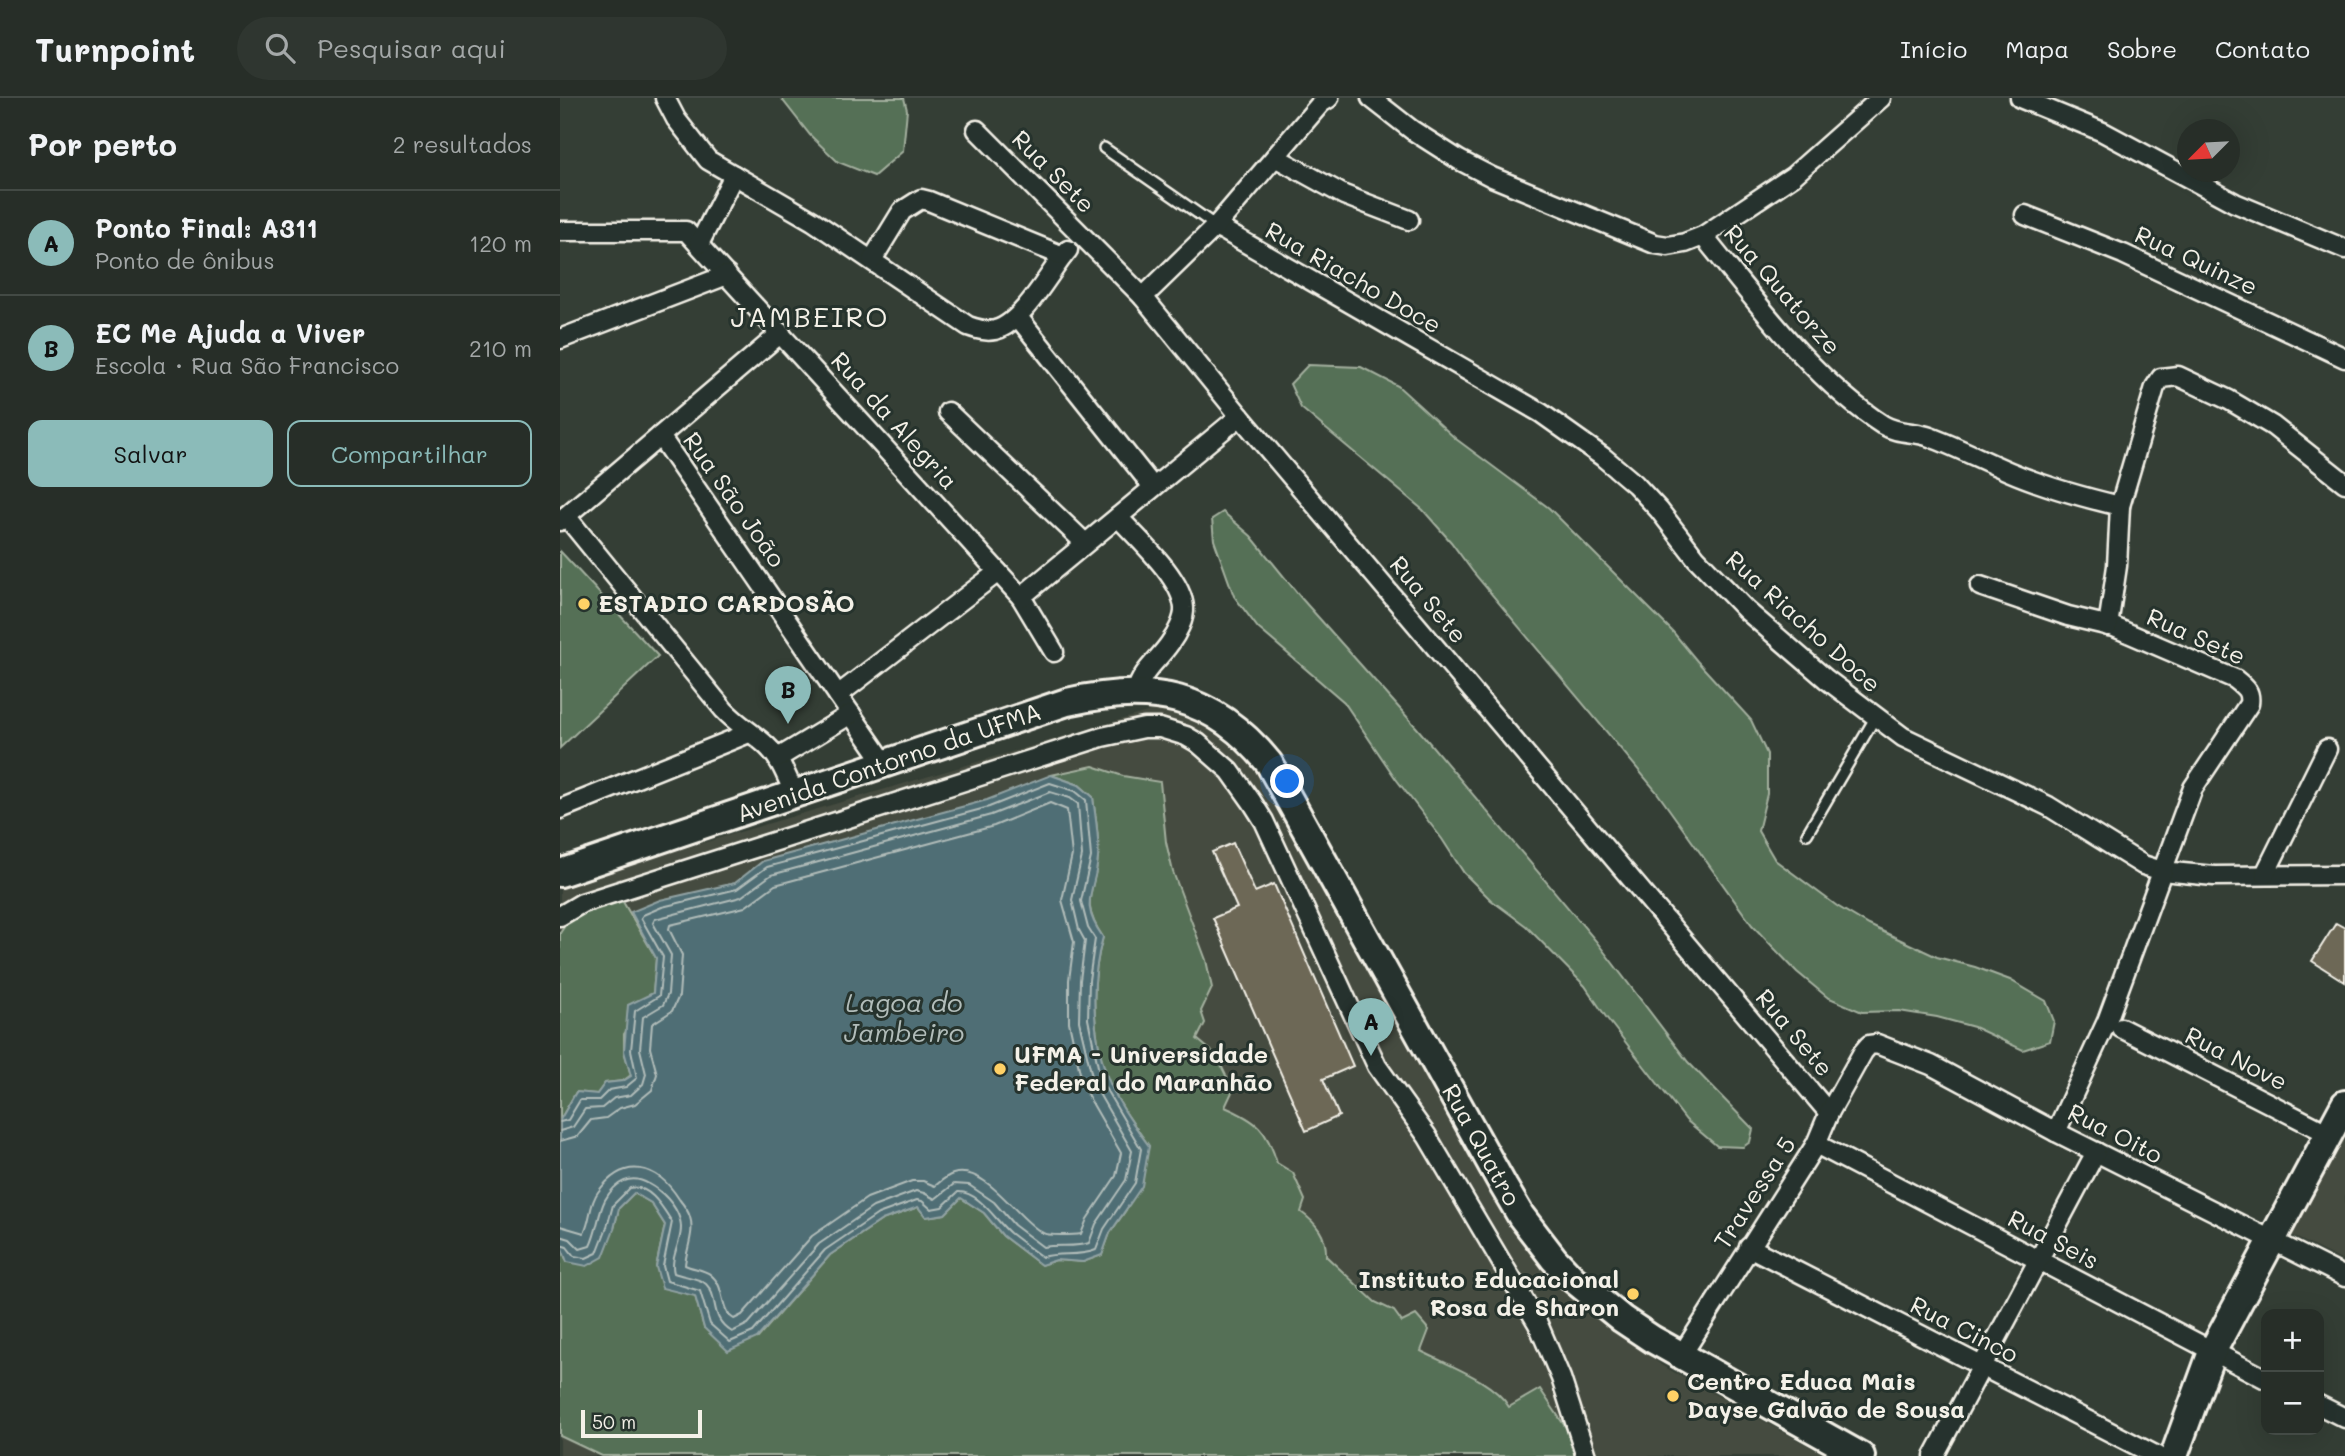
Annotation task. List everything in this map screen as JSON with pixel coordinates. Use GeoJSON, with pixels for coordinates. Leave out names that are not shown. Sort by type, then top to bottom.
{"type":"FeatureCollection","features":[{"type":"Feature","properties":{"kind":"main road","name":"Avenida Contorno da UFMA"},"geometry":{"type":"LineString","coordinates":[[560,873],[1066,702],[1105,694],[1136,692],[1179,699],[1200,706],[1221,718]]}},
{"type":"Feature","properties":{"kind":"main road","name":"Rua Quatro"},"geometry":{"type":"LineString","coordinates":[[1221,718],[1238,730],[1269,763],[1504,1187],[1529,1227],[1554,1259],[1581,1286],[1622,1319],[1681,1356],[1861,1456]]}},
{"type":"Feature","properties":{"kind":"main road"},"geometry":{"type":"LineString","coordinates":[[2174,1456],[2212,1352],[2345,1104]]}},
{"type":"Feature","properties":{"kind":"street"},"geometry":{"type":"LineString","coordinates":[[665,98],[676,119],[708,160],[813,220],[968,326],[981,331],[1001,328],[1018,317],[1080,235]]}},
{"type":"Feature","properties":{"kind":"street","name":"Rua Quatorze"},"geometry":{"type":"LineString","coordinates":[[1371,98],[1412,130],[1492,177],[1655,244],[1668,246],[1703,236],[1765,312],[1840,393],[1886,427],[1899,432],[1926,435],[2062,492],[2120,506]]}},
{"type":"Feature","properties":{"kind":"street"},"geometry":{"type":"LineString","coordinates":[[1703,236],[1793,176],[1881,98]]}},
{"type":"Feature","properties":{"kind":"street"},"geometry":{"type":"LineString","coordinates":[[2021,98],[2103,132],[2235,203],[2345,249]]}},
{"type":"Feature","properties":{"kind":"street"},"geometry":{"type":"LineString","coordinates":[[1143,297],[1216,226],[1325,101]]}},
{"type":"Feature","properties":{"kind":"street","name":"Rua Sete"},"geometry":{"type":"LineString","coordinates":[[977,130],[1143,297],[1240,416],[1829,1113]]}},
{"type":"Feature","properties":{"kind":"street"},"geometry":{"type":"LineString","coordinates":[[1275,158],[1344,195],[1409,220]]}},
{"type":"Feature","properties":{"kind":"street"},"geometry":{"type":"LineString","coordinates":[[699,244],[734,175]]}},
{"type":"Feature","properties":{"kind":"street"},"geometry":{"type":"LineString","coordinates":[[872,260],[902,211],[921,199],[1063,256]]}},
{"type":"Feature","properties":{"kind":"street","name":"Rua Quinze"},"geometry":{"type":"LineString","coordinates":[[2025,215],[2123,254],[2345,358]]}},
{"type":"Feature","properties":{"kind":"street","name":"Rua Riacho Doce"},"geometry":{"type":"LineString","coordinates":[[1216,226],[1541,413],[1603,457],[1659,510],[1696,558],[1746,610],[1875,718],[1903,737],[2048,806],[2143,865],[2162,871],[2214,877],[2265,874],[2345,875]]}},
{"type":"Feature","properties":{"kind":"street","name":"Rua da Alegria"},"geometry":{"type":"LineString","coordinates":[[560,230],[686,231],[1021,597],[1054,652]]}},
{"type":"Feature","properties":{"kind":"street"},"geometry":{"type":"LineString","coordinates":[[560,339],[727,275]]}},
{"type":"Feature","properties":{"kind":"street"},"geometry":{"type":"LineString","coordinates":[[1018,317],[1153,487]]}},
{"type":"Feature","properties":{"kind":"street"},"geometry":{"type":"LineString","coordinates":[[781,333],[563,519],[724,710],[778,758],[795,795]]}},
{"type":"Feature","properties":{"kind":"street"},"geometry":{"type":"LineString","coordinates":[[2109,626],[2117,566],[2120,506],[2155,387],[2161,379],[2171,375],[2185,378],[2273,426],[2345,483]]}},
{"type":"Feature","properties":{"kind":"street"},"geometry":{"type":"LineString","coordinates":[[948,412],[1085,543]]}},
{"type":"Feature","properties":{"kind":"street"},"geometry":{"type":"LineString","coordinates":[[1021,597],[1240,416]]}},
{"type":"Feature","properties":{"kind":"street","name":"Rua São João"},"geometry":{"type":"LineString","coordinates":[[660,436],[886,765]]}},
{"type":"Feature","properties":{"kind":"street"},"geometry":{"type":"LineString","coordinates":[[1118,517],[1175,582],[1184,610],[1176,634],[1162,655],[1140,678],[1136,692]]}},
{"type":"Feature","properties":{"kind":"street"},"geometry":{"type":"LineString","coordinates":[[838,695],[998,572]]}},
{"type":"Feature","properties":{"kind":"street","name":"Rua Sete"},"geometry":{"type":"LineString","coordinates":[[1980,586],[2068,616],[2109,626],[2235,679],[2249,692],[2249,704],[2193,788],[2107,1021],[2056,1132]]}},
{"type":"Feature","properties":{"kind":"street"},"geometry":{"type":"LineString","coordinates":[[778,758],[851,714]]}},
{"type":"Feature","properties":{"kind":"street"},"geometry":{"type":"LineString","coordinates":[[560,916],[582,903],[1102,737],[1144,728],[1160,728],[1186,736],[1230,771],[1264,821],[1377,1066],[1427,1136],[1538,1324],[1562,1378],[1586,1456]]}},
{"type":"Feature","properties":{"kind":"street"},"geometry":{"type":"LineString","coordinates":[[560,809],[749,733]]}},
{"type":"Feature","properties":{"kind":"street"},"geometry":{"type":"LineString","coordinates":[[2265,874],[2327,749]]}},
{"type":"Feature","properties":{"kind":"street","name":"Rua Nove"},"geometry":{"type":"LineString","coordinates":[[2121,1028],[2329,1134]]}},
{"type":"Feature","properties":{"kind":"street","name":"Rua Oito"},"geometry":{"type":"LineString","coordinates":[[1863,1052],[1869,1045],[1886,1046],[1931,1065],[2056,1132],[2345,1277]]}},
{"type":"Feature","properties":{"kind":"street","name":"Travessa 5"},"geometry":{"type":"LineString","coordinates":[[1681,1356],[1816,1144],[1829,1113],[1863,1052]]}},
{"type":"Feature","properties":{"kind":"street","name":"Rua Seis"},"geometry":{"type":"LineString","coordinates":[[1816,1144],[2261,1376]]}},
{"type":"Feature","properties":{"kind":"street"},"geometry":{"type":"LineString","coordinates":[[1934,1456],[2096,1152]]}},
{"type":"Feature","properties":{"kind":"street","name":"Rua Cinco"},"geometry":{"type":"LineString","coordinates":[[1749,1247],[2157,1456]]}},
{"type":"Feature","properties":{"kind":"street"},"geometry":{"type":"LineString","coordinates":[[2324,1408],[2345,1418]]}},
{"type":"Feature","properties":{"kind":"lane"},"geometry":{"type":"LineString","coordinates":[[1104,148],[1216,226]]}},
{"type":"Feature","properties":{"kind":"lane"},"geometry":{"type":"LineString","coordinates":[[1807,834],[1875,718]]}},
{"type":"Feature","properties":{"kind":"shaded area","name":"UFMA - Universidade Federal do Maranhão"},"geometry":{"type":"Polygon","coordinates":[[[1157,709],[1225,731],[1277,781],[1576,1288],[1661,1365],[1827,1456],[560,1456],[560,885],[1157,709]]]}},
{"type":"Feature","properties":{"kind":"shaded area"},"geometry":{"type":"Polygon","coordinates":[[[2345,1122],[2345,1262],[2285,1232],[2345,1122]]]}},
{"type":"Feature","properties":{"kind":"green space"},"geometry":{"type":"Polygon","coordinates":[[[781,98],[904,98],[907,110],[903,151],[874,176],[838,162],[810,135],[781,98]]]}},
{"type":"Feature","properties":{"kind":"green space"},"geometry":{"type":"Polygon","coordinates":[[[1308,365],[1361,367],[1398,386],[1456,439],[1549,508],[1673,632],[1751,720],[1767,754],[1767,794],[1758,831],[1775,860],[1837,906],[1869,925],[1937,957],[2010,980],[2046,1001],[2054,1021],[2050,1041],[2023,1050],[1974,1027],[1937,1017],[1899,1011],[1862,1012],[1827,997],[1797,972],[1752,925],[1656,791],[1423,510],[1301,408],[1290,384],[1308,365]]]}},
{"type":"Feature","properties":{"kind":"green space"},"geometry":{"type":"Polygon","coordinates":[[[1223,512],[1251,536],[1596,941],[1688,1062],[1753,1129],[1750,1142],[1743,1147],[1717,1146],[1686,1120],[1585,986],[1526,926],[1491,900],[1464,873],[1344,702],[1258,628],[1234,596],[1214,540],[1212,519],[1223,512]]]}},
{"type":"Feature","properties":{"kind":"green space","name":"ESTADIO CARDOSÃO"},"geometry":{"type":"Polygon","coordinates":[[[560,551],[658,656],[560,748],[560,551]]]}},
{"type":"Feature","properties":{"kind":"green space"},"geometry":{"type":"Polygon","coordinates":[[[1093,766],[1123,776],[1160,782],[1166,842],[1173,872],[1206,960],[1212,988],[1201,1011],[1205,1023],[1197,1039],[1216,1055],[1233,1090],[1225,1107],[1253,1122],[1265,1134],[1277,1163],[1293,1173],[1305,1200],[1301,1212],[1320,1231],[1325,1242],[1326,1256],[1375,1302],[1394,1311],[1402,1322],[1416,1315],[1429,1330],[1421,1351],[1493,1389],[1509,1407],[1540,1389],[1585,1456],[602,1456],[560,1436],[560,1244],[567,1262],[614,1229],[619,1208],[634,1193],[651,1203],[665,1225],[656,1267],[695,1296],[704,1328],[758,1338],[830,1255],[882,1220],[918,1207],[926,1217],[945,1214],[961,1198],[984,1213],[1003,1236],[1041,1265],[1056,1260],[1083,1262],[1102,1255],[1110,1233],[1126,1210],[1149,1146],[1111,1086],[1098,1043],[1094,1007],[1096,971],[1103,937],[1090,906],[1098,851],[1093,797],[1079,785],[1051,775],[1093,766]]]}},
{"type":"Feature","properties":{"kind":"green space"},"geometry":{"type":"Polygon","coordinates":[[[619,895],[656,958],[653,993],[624,1034],[624,1051],[631,1075],[623,1081],[605,1083],[597,1094],[576,1092],[560,1120],[560,933],[571,917],[619,895]]]}},
{"type":"Feature","properties":{"kind":"water","name":"Lagoa do Jambeiro"},"geometry":{"type":"Polygon","coordinates":[[[1051,775],[1079,785],[1093,797],[1098,851],[1090,906],[1095,925],[1103,937],[1096,971],[1094,1007],[1098,1043],[1115,1095],[1149,1146],[1142,1186],[1110,1233],[1102,1255],[1083,1262],[1056,1260],[1041,1265],[1003,1236],[984,1213],[961,1198],[945,1214],[926,1217],[918,1207],[882,1220],[830,1255],[757,1338],[728,1351],[704,1328],[695,1296],[662,1288],[656,1267],[665,1225],[651,1203],[634,1193],[619,1208],[603,1257],[587,1266],[567,1262],[560,1243],[560,1120],[576,1092],[597,1094],[605,1083],[623,1081],[631,1076],[624,1051],[628,1005],[653,993],[656,958],[631,912],[660,900],[735,883],[763,861],[987,800],[1051,775]]]}},
{"type":"Feature","properties":{"kind":"building"},"geometry":{"type":"Polygon","coordinates":[[[1233,843],[1255,892],[1274,884],[1353,1066],[1323,1079],[1339,1116],[1306,1131],[1213,918],[1237,908],[1212,852],[1233,843]]]}},
{"type":"Feature","properties":{"kind":"building"},"geometry":{"type":"Polygon","coordinates":[[[2336,923],[2345,928],[2345,982],[2312,961],[2336,923]]]}},
{"type":"Feature","properties":{"kind":"place","name":"ESTADIO CARDOSÃO"},"geometry":{"type":"Point","coordinates":[584,604]}},
{"type":"Feature","properties":{"kind":"place","name":"EC Me Ajuda a Viver"},"geometry":{"type":"Point","coordinates":[788,724]}},
{"type":"Feature","properties":{"kind":"place","name":"Ponto Final: A311"},"geometry":{"type":"Point","coordinates":[1371,1056]}},
{"type":"Feature","properties":{"kind":"place","name":"UFMA - Universidade Federal do Maranhão"},"geometry":{"type":"Point","coordinates":[1000,1069]}},
{"type":"Feature","properties":{"kind":"place","name":"Instituto Educacional Rosa de Sharon"},"geometry":{"type":"Point","coordinates":[1633,1294]}},
{"type":"Feature","properties":{"kind":"place","name":"Centro Educa Mais Dayse Galvão de Sousa"},"geometry":{"type":"Point","coordinates":[1673,1396]}},
{"type":"Feature","properties":{"kind":"district","name":"JAMBEIRO"},"geometry":{"type":"Point","coordinates":[810,317]}}]}
